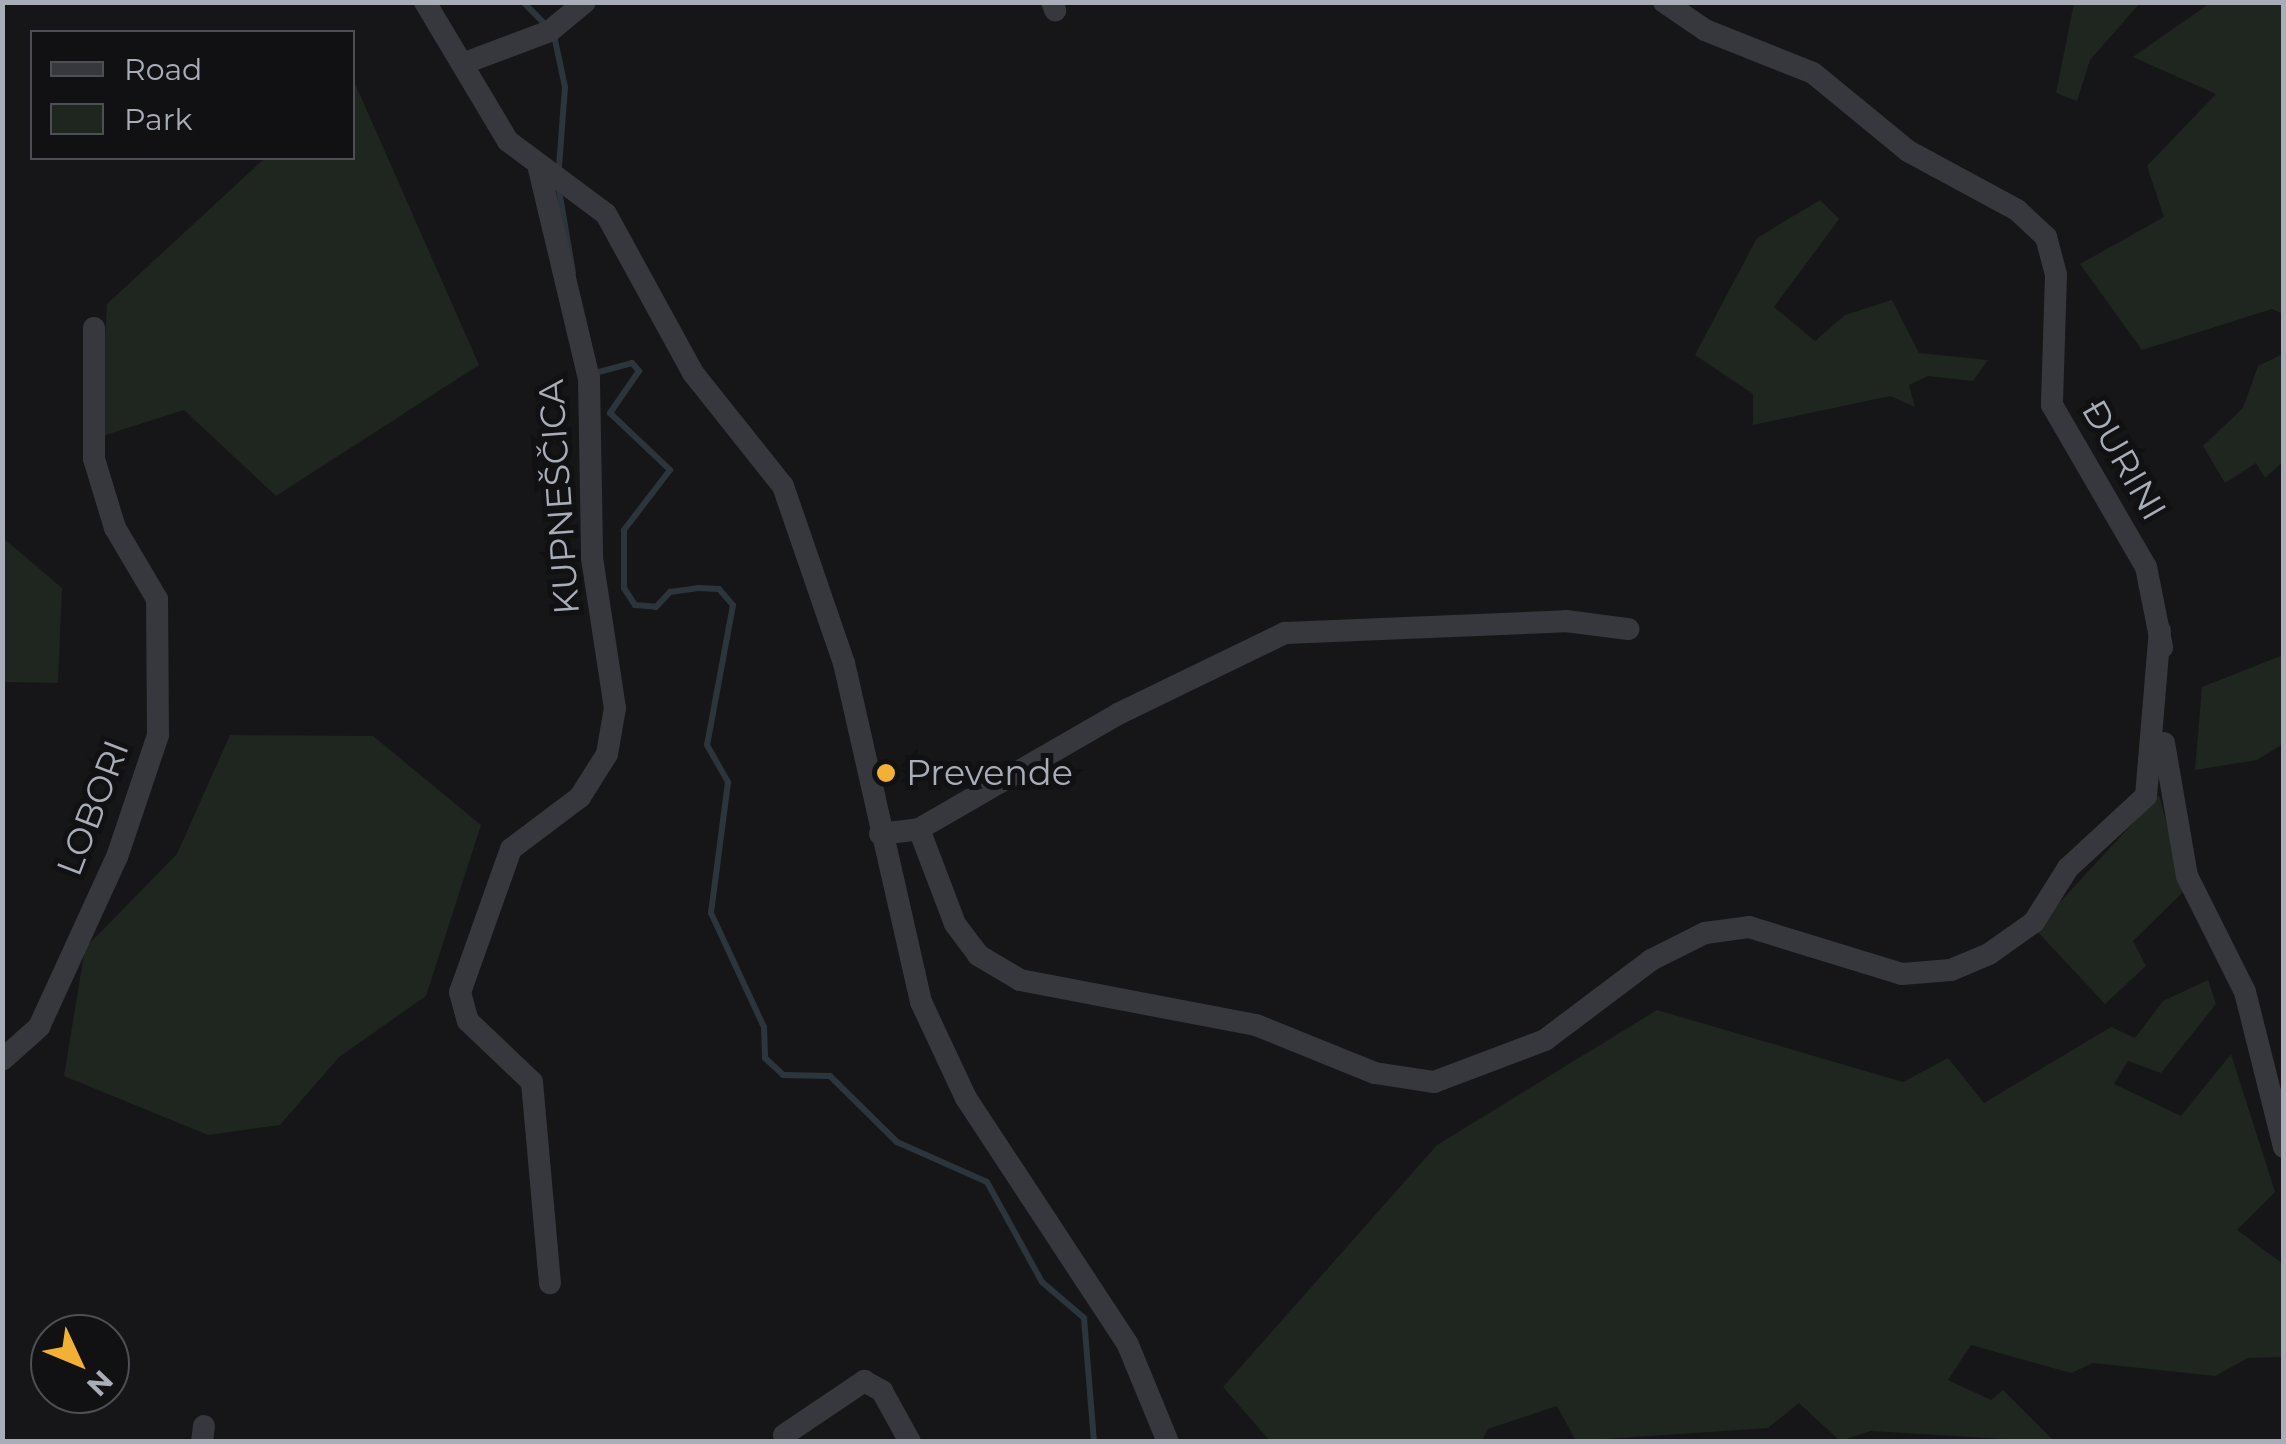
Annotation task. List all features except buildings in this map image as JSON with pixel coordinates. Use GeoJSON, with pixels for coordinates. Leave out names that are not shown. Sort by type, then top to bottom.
{"type":"FeatureCollection","features":[{"type":"Feature","properties":{"kind":"street"},"geometry":{"type":"LineString","coordinates":[[425,2],[508,141],[606,214],[693,372],[783,486],[844,663],[906,957],[966,1098],[1098,1292],[1168,1442]]}},
{"type":"Feature","properties":{"kind":"street"},"geometry":{"type":"LineString","coordinates":[[462,64],[550,30],[585,2]]}},
{"type":"Feature","properties":{"kind":"street","name":"ĐURINI"},"geometry":{"type":"LineString","coordinates":[[1664,2],[1705,30],[1813,72],[1908,150],[2017,210],[2046,236],[2056,275],[2052,405],[2146,567],[2160,631],[2172,818],[2188,876],[2245,992],[2284,1146]]}},
{"type":"Feature","properties":{"kind":"street","name":"KUPNEŠČICA"},"geometry":{"type":"LineString","coordinates":[[550,174],[589,379],[592,558],[615,708],[608,754],[580,797],[511,849],[460,992],[468,1020],[532,1082],[550,1284]]}},
{"type":"Feature","properties":{"kind":"street","name":"LOBORI"},"geometry":{"type":"LineString","coordinates":[[2,1060],[39,1027],[116,857],[158,735],[157,600],[114,528],[94,458],[94,328]]}},
{"type":"Feature","properties":{"kind":"street"},"geometry":{"type":"LineString","coordinates":[[880,834],[919,829],[1118,714],[1286,633],[1566,621],[1628,628]]}},
{"type":"Feature","properties":{"kind":"street"},"geometry":{"type":"LineString","coordinates":[[919,829],[955,924],[978,954],[1020,980],[1256,1025],[1376,1073],[1434,1082],[1545,1040],[1651,960],[1705,933],[1749,927],[1902,974],[1951,970],[1989,954],[2034,922],[2068,868],[2146,796],[2160,631]]}},
{"type":"Feature","properties":{"kind":"street"},"geometry":{"type":"LineString","coordinates":[[784,1435],[864,1381],[882,1392],[910,1442]]}},
{"type":"Feature","properties":{"kind":"green space"},"geometry":{"type":"Polygon","coordinates":[[[2074,3],[2140,3],[2090,60],[2077,101],[2056,93],[2074,3]]]}},
{"type":"Feature","properties":{"kind":"green space"},"geometry":{"type":"Polygon","coordinates":[[[2210,3],[2283,3],[2283,314],[2272,309],[2142,350],[2080,264],[2164,217],[2147,166],[2216,94],[2133,57],[2210,3]]]}},
{"type":"Feature","properties":{"kind":"green space"},"geometry":{"type":"Polygon","coordinates":[[[355,84],[479,365],[276,496],[184,410],[99,437],[107,304],[263,160],[355,160],[355,84]]]}},
{"type":"Feature","properties":{"kind":"green space"},"geometry":{"type":"Polygon","coordinates":[[[1820,200],[1839,219],[1774,307],[1815,341],[1845,315],[1892,300],[1919,353],[1988,360],[1973,381],[1928,376],[1909,385],[1915,407],[1890,396],[1753,425],[1753,394],[1695,355],[1757,238],[1820,200]]]}},
{"type":"Feature","properties":{"kind":"green space"},"geometry":{"type":"Polygon","coordinates":[[[2283,354],[2283,462],[2265,478],[2256,463],[2225,483],[2203,446],[2243,408],[2258,366],[2283,354]]]}},
{"type":"Feature","properties":{"kind":"green space"},"geometry":{"type":"Polygon","coordinates":[[[3,538],[62,588],[58,683],[3,682],[3,538]]]}},
{"type":"Feature","properties":{"kind":"green space"},"geometry":{"type":"Polygon","coordinates":[[[2283,655],[2283,744],[2257,760],[2195,770],[2202,687],[2283,655]]]}},
{"type":"Feature","properties":{"kind":"green space"},"geometry":{"type":"Polygon","coordinates":[[[230,735],[373,736],[481,825],[426,996],[339,1057],[280,1125],[208,1135],[64,1076],[85,948],[177,854],[230,735]]]}},
{"type":"Feature","properties":{"kind":"green space"},"geometry":{"type":"Polygon","coordinates":[[[2159,795],[2185,890],[2133,941],[2146,966],[2105,1004],[2035,929],[2159,795]]]}},
{"type":"Feature","properties":{"kind":"green space"},"geometry":{"type":"Polygon","coordinates":[[[2208,980],[2216,1004],[2161,1073],[2128,1061],[2114,1084],[2181,1116],[2231,1054],[2275,1192],[2237,1230],[2283,1264],[2283,1357],[2248,1358],[2215,1376],[2093,1363],[2071,1373],[1971,1345],[1948,1380],[1991,1400],[2003,1390],[2055,1442],[1871,1431],[1840,1441],[1799,1403],[1768,1428],[1576,1441],[1557,1406],[1488,1429],[1482,1441],[1270,1441],[1223,1387],[1437,1145],[1657,1010],[1903,1082],[1948,1058],[1984,1103],[2111,1027],[2135,1038],[2163,1001],[2208,980]]]}},
{"type":"Feature","properties":{"kind":"waterway"},"geometry":{"type":"LineString","coordinates":[[523,2],[547,26]]}},
{"type":"Feature","properties":{"kind":"waterway"},"geometry":{"type":"LineString","coordinates":[[555,40],[565,87],[559,167]]}},
{"type":"Feature","properties":{"kind":"waterway"},"geometry":{"type":"LineString","coordinates":[[559,190],[573,273]]}},
{"type":"Feature","properties":{"kind":"waterway"},"geometry":{"type":"LineString","coordinates":[[595,373],[632,363],[639,371],[610,413],[670,470],[624,530],[624,588],[635,605],[656,607],[670,592],[698,588],[719,589],[733,605],[707,745],[728,782],[711,913],[764,1027],[765,1058],[783,1075],[830,1076],[897,1142],[987,1182],[1042,1282],[1084,1318],[1094,1442]]}},
{"type":"Feature","properties":{"kind":"place","name":"Prevende"},"geometry":{"type":"Point","coordinates":[886,773]}}]}
